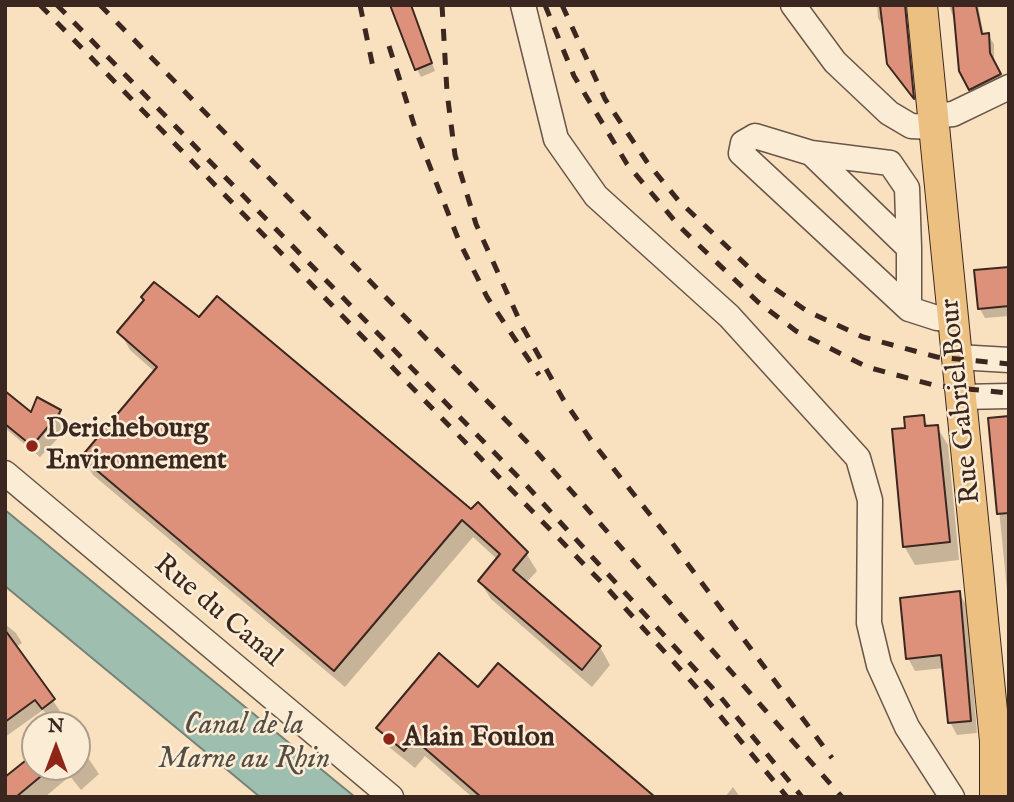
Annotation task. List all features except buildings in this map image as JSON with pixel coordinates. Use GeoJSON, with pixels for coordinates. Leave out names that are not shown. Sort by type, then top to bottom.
{"type":"FeatureCollection","features":[{"type":"Feature","properties":{"kind":"main road","name":"Rue Gabriel Bour"},"geometry":{"type":"LineString","coordinates":[[922,5],[995,741],[996,797]]}},
{"type":"Feature","properties":{"kind":"street"},"geometry":{"type":"LineString","coordinates":[[523,5],[556,139],[596,196],[729,316],[858,458],[870,500],[869,623],[879,665],[906,727],[951,797]]}},
{"type":"Feature","properties":{"kind":"street"},"geometry":{"type":"LineString","coordinates":[[793,5],[835,62],[889,113],[911,126],[933,122],[1009,87]]}},
{"type":"Feature","properties":{"kind":"street"},"geometry":{"type":"LineString","coordinates":[[909,309],[907,188],[890,163],[811,153],[755,136],[743,143],[741,153],[909,309],[937,317],[953,318]]}},
{"type":"Feature","properties":{"kind":"street"},"geometry":{"type":"LineString","coordinates":[[811,153],[909,248]]}},
{"type":"Feature","properties":{"kind":"street"},"geometry":{"type":"LineString","coordinates":[[957,357],[1009,360]]}},
{"type":"Feature","properties":{"kind":"street"},"geometry":{"type":"LineString","coordinates":[[961,397],[1009,396]]}},
{"type":"Feature","properties":{"kind":"street","name":"Rue du Canal"},"geometry":{"type":"LineString","coordinates":[[5,473],[391,797]]}},
{"type":"Feature","properties":{"kind":"water","name":"Canal de la Marne au Rhin"},"geometry":{"type":"Polygon","coordinates":[[[5,510],[355,797],[260,797],[5,586],[5,510]]]}},
{"type":"Feature","properties":{"kind":"railway"},"geometry":{"type":"LineString","coordinates":[[40,5],[607,588],[698,689],[787,797]]}},
{"type":"Feature","properties":{"kind":"railway"},"geometry":{"type":"LineString","coordinates":[[57,5],[527,486],[718,694],[802,797]]}},
{"type":"Feature","properties":{"kind":"railway"},"geometry":{"type":"LineString","coordinates":[[100,5],[535,450],[842,797]]}},
{"type":"Feature","properties":{"kind":"railway"},"geometry":{"type":"LineString","coordinates":[[360,5],[374,72]]}},
{"type":"Feature","properties":{"kind":"railway"},"geometry":{"type":"LineString","coordinates":[[442,5],[447,92],[455,155],[476,224],[522,326],[563,399],[593,443],[667,536],[832,758]]}},
{"type":"Feature","properties":{"kind":"railway"},"geometry":{"type":"LineString","coordinates":[[545,5],[574,76],[627,164],[680,227],[758,302],[796,331],[867,367],[937,386],[1009,393]]}},
{"type":"Feature","properties":{"kind":"railway"},"geometry":{"type":"LineString","coordinates":[[562,5],[605,99],[647,162],[678,200],[761,279],[807,311],[863,337],[937,357],[1009,364]]}},
{"type":"Feature","properties":{"kind":"railway"},"geometry":{"type":"LineString","coordinates":[[389,46],[416,131],[459,241],[487,297],[539,375]]}},
{"type":"Feature","properties":{"kind":"place","name":"Derichebourg Environnement"},"geometry":{"type":"Point","coordinates":[32,446]}},
{"type":"Feature","properties":{"kind":"place","name":"Alain Foulon"},"geometry":{"type":"Point","coordinates":[389,739]}}]}
